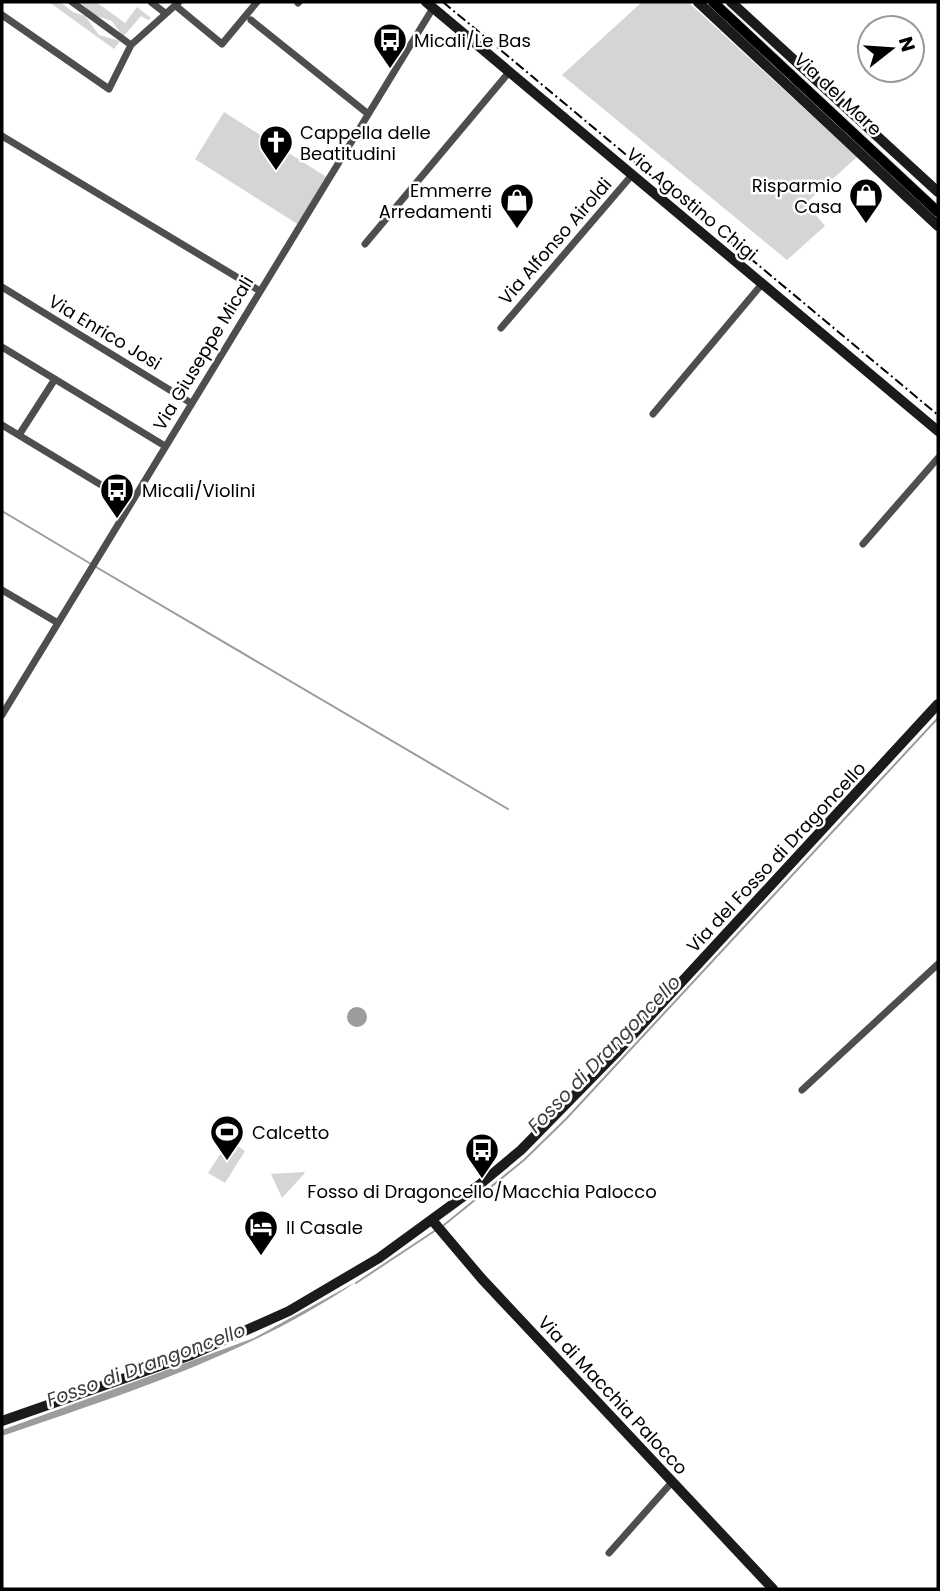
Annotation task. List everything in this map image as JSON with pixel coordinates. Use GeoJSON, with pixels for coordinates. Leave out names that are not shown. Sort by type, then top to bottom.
{"type":"FeatureCollection","features":[{"type":"Feature","properties":{"kind":"main road","name":"Via del Mare"},"geometry":{"type":"LineString","coordinates":[[713,2],[938,212]]}},
{"type":"Feature","properties":{"kind":"street"},"geometry":{"type":"LineString","coordinates":[[72,2],[131,45]]}},
{"type":"Feature","properties":{"kind":"street"},"geometry":{"type":"LineString","coordinates":[[151,2],[165,13]]}},
{"type":"Feature","properties":{"kind":"street"},"geometry":{"type":"LineString","coordinates":[[2,15],[110,89],[131,45],[177,4],[222,44],[257,2]]}},
{"type":"Feature","properties":{"kind":"street"},"geometry":{"type":"LineString","coordinates":[[698,2],[938,226]]}},
{"type":"Feature","properties":{"kind":"street"},"geometry":{"type":"LineString","coordinates":[[731,2],[938,192]]}},
{"type":"Feature","properties":{"kind":"street","name":"Via Agostino Chigi"},"geometry":{"type":"LineString","coordinates":[[430,5],[938,431]]}},
{"type":"Feature","properties":{"kind":"street","name":"Via Giuseppe Micali"},"geometry":{"type":"LineString","coordinates":[[2,715],[430,5]]}},
{"type":"Feature","properties":{"kind":"street"},"geometry":{"type":"LineString","coordinates":[[251,20],[367,113]]}},
{"type":"Feature","properties":{"kind":"street"},"geometry":{"type":"LineString","coordinates":[[365,244],[510,71]]}},
{"type":"Feature","properties":{"kind":"street"},"geometry":{"type":"LineString","coordinates":[[2,136],[260,291]]}},
{"type":"Feature","properties":{"kind":"street","name":"Via Alfonso Airoldi"},"geometry":{"type":"LineString","coordinates":[[501,328],[632,175]]}},
{"type":"Feature","properties":{"kind":"street"},"geometry":{"type":"LineString","coordinates":[[653,414],[762,284]]}},
{"type":"Feature","properties":{"kind":"street","name":"Via Enrico Josi"},"geometry":{"type":"LineString","coordinates":[[2,288],[191,402]]}},
{"type":"Feature","properties":{"kind":"street"},"geometry":{"type":"LineString","coordinates":[[2,347],[165,446]]}},
{"type":"Feature","properties":{"kind":"street"},"geometry":{"type":"LineString","coordinates":[[19,435],[55,379]]}},
{"type":"Feature","properties":{"kind":"street"},"geometry":{"type":"LineString","coordinates":[[2,425],[131,503]]}},
{"type":"Feature","properties":{"kind":"street"},"geometry":{"type":"LineString","coordinates":[[863,544],[938,458]]}},
{"type":"Feature","properties":{"kind":"street"},"geometry":{"type":"LineString","coordinates":[[2,590],[58,623]]}},
{"type":"Feature","properties":{"kind":"street","name":"Via del Fosso di Dragoncello"},"geometry":{"type":"LineString","coordinates":[[2,1421],[144,1373],[241,1334],[340,1283],[437,1226],[521,1150],[608,1062],[938,704]]}},
{"type":"Feature","properties":{"kind":"street"},"geometry":{"type":"LineString","coordinates":[[802,1090],[938,964]]}},
{"type":"Feature","properties":{"kind":"street","name":"Via di Macchia Palocco"},"geometry":{"type":"LineString","coordinates":[[437,1226],[482,1279],[773,1589]]}},
{"type":"Feature","properties":{"kind":"street"},"geometry":{"type":"LineString","coordinates":[[609,1553],[672,1482]]}},
{"type":"Feature","properties":{"kind":"shaded area"},"geometry":{"type":"Polygon","coordinates":[[[49,2],[60,2],[73,12],[85,16],[99,35],[120,41],[114,49],[49,2]]]}},
{"type":"Feature","properties":{"kind":"shaded area"},"geometry":{"type":"Polygon","coordinates":[[[80,2],[96,2],[125,23],[137,7],[151,18],[148,20],[141,16],[123,37],[112,21],[93,15],[80,2]]]}},
{"type":"Feature","properties":{"kind":"shaded area"},"geometry":{"type":"Polygon","coordinates":[[[642,2],[688,2],[857,157],[806,203],[825,226],[787,260],[562,75],[642,2]]]}},
{"type":"Feature","properties":{"kind":"shaded area"},"geometry":{"type":"Polygon","coordinates":[[[224,112],[328,178],[299,225],[195,159],[224,112]]]}},
{"type":"Feature","properties":{"kind":"shaded area"},"geometry":{"type":"Polygon","coordinates":[[[353,1007],[361,1007],[367,1017],[361,1027],[353,1027],[347,1021],[347,1013],[353,1007]]]}},
{"type":"Feature","properties":{"kind":"shaded area","name":"Calcetto"},"geometry":{"type":"Polygon","coordinates":[[[229,1140],[245,1151],[225,1183],[208,1173],[229,1140]]]}},
{"type":"Feature","properties":{"kind":"shaded area"},"geometry":{"type":"Polygon","coordinates":[[[305,1173],[282,1198],[271,1174],[305,1173]]]}},
{"type":"Feature","properties":{"kind":"shaded area"},"geometry":{"type":"Polygon","coordinates":[[[356,1282],[315,1308],[229,1352],[139,1388],[2,1436],[2,1430],[254,1338],[356,1282]]]}},
{"type":"Feature","properties":{"kind":"waterway"},"geometry":{"type":"LineString","coordinates":[[2,511],[91,564]]}},
{"type":"Feature","properties":{"kind":"waterway"},"geometry":{"type":"LineString","coordinates":[[96,567],[508,809]]}},
{"type":"Feature","properties":{"kind":"waterway","name":"Fosso di Drangoncello"},"geometry":{"type":"LineString","coordinates":[[444,1225],[524,1160],[566,1119],[938,718]]}},
{"type":"Feature","properties":{"kind":"waterway","name":"Fosso di Drangoncello"},"geometry":{"type":"LineString","coordinates":[[356,1283],[436,1230]]}},
{"type":"Feature","properties":{"kind":"railway"},"geometry":{"type":"LineString","coordinates":[[443,2],[938,415]]}},
{"type":"Feature","properties":{"kind":"place","name":"Micali/Le Bas"},"geometry":{"type":"Point","coordinates":[390,70]}},
{"type":"Feature","properties":{"kind":"place","name":"Cappella delle Beatitudini"},"geometry":{"type":"Point","coordinates":[276,172]}},
{"type":"Feature","properties":{"kind":"place","name":"Risparmio Casa"},"geometry":{"type":"Point","coordinates":[866,225]}},
{"type":"Feature","properties":{"kind":"place","name":"Emmerre Arredamenti"},"geometry":{"type":"Point","coordinates":[517,230]}},
{"type":"Feature","properties":{"kind":"place","name":"Micali/Violini"},"geometry":{"type":"Point","coordinates":[117,520]}},
{"type":"Feature","properties":{"kind":"place","name":"Calcetto"},"geometry":{"type":"Point","coordinates":[227,1162]}},
{"type":"Feature","properties":{"kind":"place","name":"Fosso di Dragoncello/Macchia Palocco"},"geometry":{"type":"Point","coordinates":[482,1180]}},
{"type":"Feature","properties":{"kind":"place","name":"Il Casale"},"geometry":{"type":"Point","coordinates":[261,1257]}}]}
